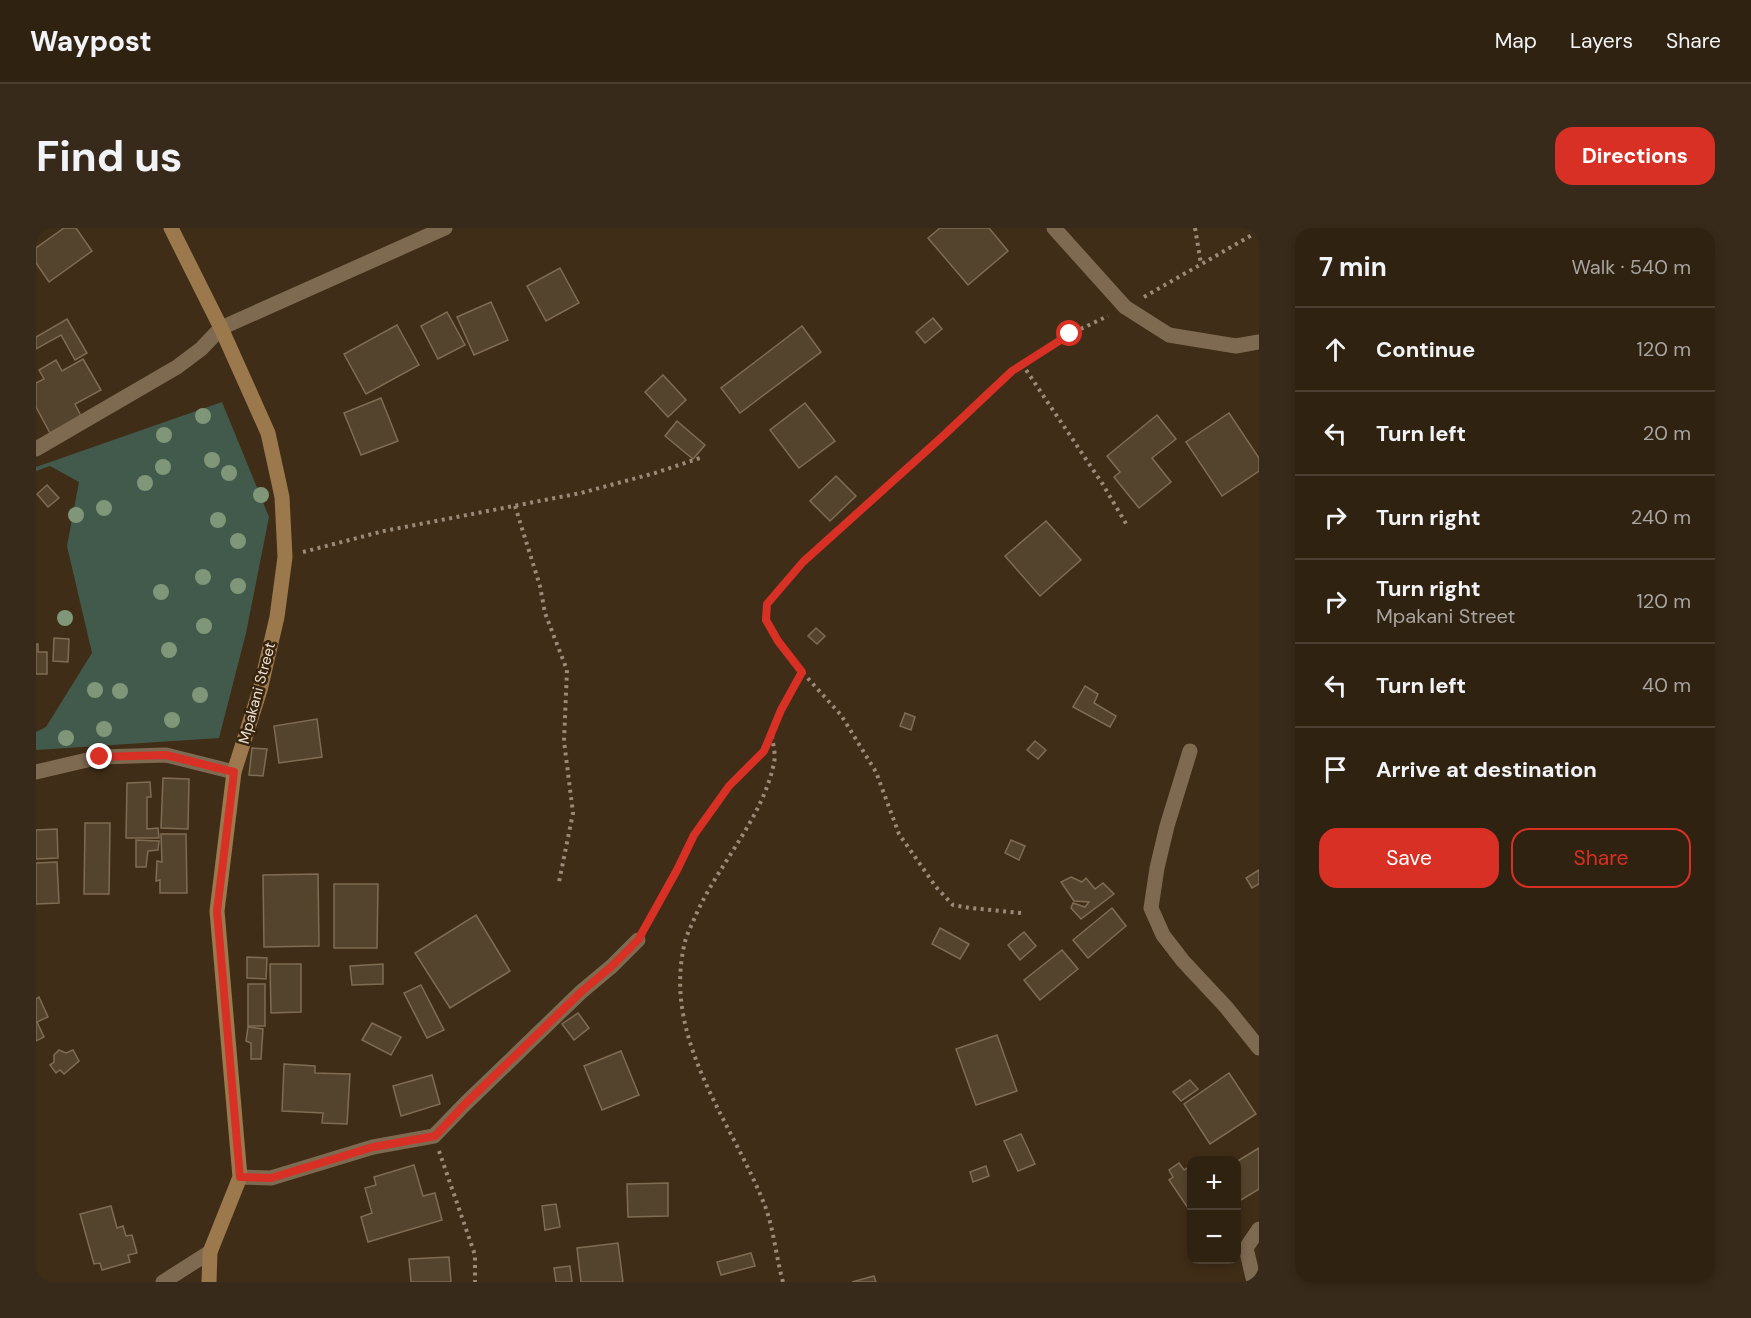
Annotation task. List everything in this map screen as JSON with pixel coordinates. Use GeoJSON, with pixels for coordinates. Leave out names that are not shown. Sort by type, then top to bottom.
{"type":"FeatureCollection","features":[{"type":"Feature","properties":{"kind":"street","name":"Mpakani Street"},"geometry":{"type":"LineString","coordinates":[[171,228],[221,328],[268,433],[282,497],[285,557],[277,617],[260,690],[234,772],[217,911],[240,1177],[210,1252],[209,1282]]}},
{"type":"Feature","properties":{"kind":"street"},"geometry":{"type":"LineString","coordinates":[[36,449],[177,367],[201,349],[221,328],[445,228]]}},
{"type":"Feature","properties":{"kind":"street"},"geometry":{"type":"LineString","coordinates":[[1054,228],[1125,307],[1169,335],[1236,346],[1259,342]]}},
{"type":"Feature","properties":{"kind":"street"},"geometry":{"type":"LineString","coordinates":[[1190,752],[1167,825],[1151,908],[1163,935],[1183,961],[1226,1007],[1259,1048]]}},
{"type":"Feature","properties":{"kind":"street"},"geometry":{"type":"LineString","coordinates":[[36,772],[100,757],[166,755],[234,772]]}},
{"type":"Feature","properties":{"kind":"street"},"geometry":{"type":"LineString","coordinates":[[240,1177],[271,1178],[373,1147],[435,1136],[581,992],[638,940]]}},
{"type":"Feature","properties":{"kind":"street"},"geometry":{"type":"LineString","coordinates":[[1254,1282],[1246,1248],[1259,1229]]}},
{"type":"Feature","properties":{"kind":"street"},"geometry":{"type":"LineString","coordinates":[[163,1282],[210,1252]]}},
{"type":"Feature","properties":{"kind":"path"},"geometry":{"type":"LineString","coordinates":[[1195,228],[1201,264]]}},
{"type":"Feature","properties":{"kind":"path"},"geometry":{"type":"LineString","coordinates":[[1021,913],[953,905],[936,887],[899,834],[876,772],[841,715],[802,672],[778,641],[766,620],[767,604],[803,562],[1012,371],[1070,334],[1170,284],[1259,231]]}},
{"type":"Feature","properties":{"kind":"path"},"geometry":{"type":"LineString","coordinates":[[1022,364],[1102,483],[1128,527]]}},
{"type":"Feature","properties":{"kind":"path"},"geometry":{"type":"LineString","coordinates":[[285,557],[384,531],[581,493],[645,476],[703,457]]}},
{"type":"Feature","properties":{"kind":"path"},"geometry":{"type":"LineString","coordinates":[[515,506],[540,586],[545,613],[567,670],[564,741],[573,813],[559,882]]}},
{"type":"Feature","properties":{"kind":"path"},"geometry":{"type":"LineString","coordinates":[[638,940],[694,835],[729,786],[764,751],[781,710],[802,672]]}},
{"type":"Feature","properties":{"kind":"path"},"geometry":{"type":"LineString","coordinates":[[772,736],[775,761],[767,785],[757,811],[702,900],[685,941],[679,992],[686,1035],[720,1115],[756,1183],[766,1210],[783,1282]]}},
{"type":"Feature","properties":{"kind":"path"},"geometry":{"type":"LineString","coordinates":[[435,1136],[475,1255],[475,1282]]}},
{"type":"Feature","properties":{"kind":"green space"},"geometry":{"type":"Polygon","coordinates":[[[222,402],[269,517],[246,633],[219,738],[36,750],[36,732],[46,727],[92,653],[67,546],[79,482],[50,466],[36,471],[36,467],[222,402]]]}},
{"type":"Feature","properties":{"kind":"building"},"geometry":{"type":"Polygon","coordinates":[[[64,228],[76,228],[92,251],[49,282],[36,263],[36,248],[64,228]]]}},
{"type":"Feature","properties":{"kind":"building"},"geometry":{"type":"Polygon","coordinates":[[[940,228],[989,228],[1008,251],[968,285],[928,238],[940,228]]]}},
{"type":"Feature","properties":{"kind":"building"},"geometry":{"type":"Polygon","coordinates":[[[560,268],[579,303],[546,321],[527,286],[560,268]]]}},
{"type":"Feature","properties":{"kind":"building"},"geometry":{"type":"Polygon","coordinates":[[[491,302],[508,340],[474,355],[457,317],[491,302]]]}},
{"type":"Feature","properties":{"kind":"building"},"geometry":{"type":"Polygon","coordinates":[[[447,312],[465,345],[438,359],[421,326],[447,312]]]}},
{"type":"Feature","properties":{"kind":"building"},"geometry":{"type":"Polygon","coordinates":[[[933,318],[942,329],[925,343],[916,332],[933,318]]]}},
{"type":"Feature","properties":{"kind":"building"},"geometry":{"type":"Polygon","coordinates":[[[67,319],[87,353],[75,360],[61,335],[36,349],[36,337],[67,319]]]}},
{"type":"Feature","properties":{"kind":"building"},"geometry":{"type":"Polygon","coordinates":[[[397,325],[419,365],[366,394],[344,354],[397,325]]]}},
{"type":"Feature","properties":{"kind":"building"},"geometry":{"type":"Polygon","coordinates":[[[802,326],[821,352],[740,413],[721,388],[802,326]]]}},
{"type":"Feature","properties":{"kind":"building"},"geometry":{"type":"Polygon","coordinates":[[[83,359],[101,390],[75,404],[81,416],[50,433],[36,407],[36,383],[44,379],[39,370],[56,360],[62,371],[83,359]]]}},
{"type":"Feature","properties":{"kind":"building"},"geometry":{"type":"Polygon","coordinates":[[[663,375],[686,400],[668,417],[645,392],[663,375]]]}},
{"type":"Feature","properties":{"kind":"building"},"geometry":{"type":"Polygon","coordinates":[[[381,398],[398,441],[361,455],[344,413],[381,398]]]}},
{"type":"Feature","properties":{"kind":"building"},"geometry":{"type":"Polygon","coordinates":[[[805,403],[835,441],[799,468],[770,430],[805,403]]]}},
{"type":"Feature","properties":{"kind":"building"},"geometry":{"type":"Polygon","coordinates":[[[1229,413],[1259,458],[1259,471],[1222,496],[1186,442],[1229,413]]]}},
{"type":"Feature","properties":{"kind":"building"},"geometry":{"type":"Polygon","coordinates":[[[1157,415],[1176,439],[1152,458],[1171,482],[1139,508],[1114,477],[1120,472],[1107,456],[1157,415]]]}},
{"type":"Feature","properties":{"kind":"building"},"geometry":{"type":"Polygon","coordinates":[[[677,421],[705,445],[693,459],[665,436],[677,421]]]}},
{"type":"Feature","properties":{"kind":"building"},"geometry":{"type":"Polygon","coordinates":[[[836,476],[856,496],[830,521],[810,501],[836,476]]]}},
{"type":"Feature","properties":{"kind":"building"},"geometry":{"type":"Polygon","coordinates":[[[47,485],[59,498],[48,507],[37,494],[47,485]]]}},
{"type":"Feature","properties":{"kind":"building"},"geometry":{"type":"Polygon","coordinates":[[[1046,521],[1081,560],[1040,596],[1005,556],[1046,521]]]}},
{"type":"Feature","properties":{"kind":"building"},"geometry":{"type":"Polygon","coordinates":[[[816,628],[825,636],[817,644],[808,636],[816,628]]]}},
{"type":"Feature","properties":{"kind":"building"},"geometry":{"type":"Polygon","coordinates":[[[54,638],[69,639],[68,662],[53,661],[54,638]]]}},
{"type":"Feature","properties":{"kind":"building"},"geometry":{"type":"Polygon","coordinates":[[[36,644],[38,644],[38,652],[47,652],[47,674],[36,674],[36,644]]]}},
{"type":"Feature","properties":{"kind":"building"},"geometry":{"type":"Polygon","coordinates":[[[1085,686],[1098,694],[1094,703],[1116,716],[1110,727],[1073,707],[1085,686]]]}},
{"type":"Feature","properties":{"kind":"building"},"geometry":{"type":"Polygon","coordinates":[[[905,713],[915,717],[911,730],[900,726],[905,713]]]}},
{"type":"Feature","properties":{"kind":"building"},"geometry":{"type":"Polygon","coordinates":[[[317,719],[322,757],[279,763],[274,726],[317,719]]]}},
{"type":"Feature","properties":{"kind":"building"},"geometry":{"type":"Polygon","coordinates":[[[1035,741],[1046,750],[1038,759],[1027,750],[1035,741]]]}},
{"type":"Feature","properties":{"kind":"building"},"geometry":{"type":"Polygon","coordinates":[[[252,748],[267,749],[263,776],[249,775],[252,748]]]}},
{"type":"Feature","properties":{"kind":"building"},"geometry":{"type":"Polygon","coordinates":[[[163,778],[189,779],[188,829],[161,828],[163,778]]]}},
{"type":"Feature","properties":{"kind":"building"},"geometry":{"type":"Polygon","coordinates":[[[150,782],[151,797],[147,797],[147,829],[158,828],[159,838],[126,838],[127,783],[150,782]]]}},
{"type":"Feature","properties":{"kind":"building"},"geometry":{"type":"Polygon","coordinates":[[[85,823],[110,823],[109,894],[84,894],[85,823]]]}},
{"type":"Feature","properties":{"kind":"building"},"geometry":{"type":"Polygon","coordinates":[[[57,829],[58,858],[36,859],[36,830],[57,829]]]}},
{"type":"Feature","properties":{"kind":"building"},"geometry":{"type":"Polygon","coordinates":[[[161,834],[186,834],[187,893],[160,893],[160,880],[156,881],[157,861],[162,862],[161,834]]]}},
{"type":"Feature","properties":{"kind":"building"},"geometry":{"type":"Polygon","coordinates":[[[136,840],[159,841],[158,850],[148,851],[146,867],[136,867],[136,840]]]}},
{"type":"Feature","properties":{"kind":"building"},"geometry":{"type":"Polygon","coordinates":[[[1011,840],[1025,846],[1019,860],[1005,853],[1011,840]]]}},
{"type":"Feature","properties":{"kind":"building"},"geometry":{"type":"Polygon","coordinates":[[[57,862],[59,903],[36,904],[36,863],[57,862]]]}},
{"type":"Feature","properties":{"kind":"building"},"geometry":{"type":"Polygon","coordinates":[[[1259,870],[1259,884],[1252,888],[1246,878],[1259,870]]]}},
{"type":"Feature","properties":{"kind":"building"},"geometry":{"type":"Polygon","coordinates":[[[318,874],[319,946],[264,947],[263,875],[318,874]]]}},
{"type":"Feature","properties":{"kind":"building"},"geometry":{"type":"Polygon","coordinates":[[[1071,877],[1082,882],[1086,878],[1095,889],[1103,883],[1114,894],[1081,919],[1071,908],[1073,903],[1085,907],[1089,902],[1074,901],[1061,882],[1071,877]]]}},
{"type":"Feature","properties":{"kind":"building"},"geometry":{"type":"Polygon","coordinates":[[[334,884],[378,884],[377,948],[334,948],[334,884]]]}},
{"type":"Feature","properties":{"kind":"building"},"geometry":{"type":"Polygon","coordinates":[[[1112,908],[1126,926],[1088,958],[1073,940],[1112,908]]]}},
{"type":"Feature","properties":{"kind":"building"},"geometry":{"type":"Polygon","coordinates":[[[476,915],[510,971],[450,1008],[415,953],[476,915]]]}},
{"type":"Feature","properties":{"kind":"building"},"geometry":{"type":"Polygon","coordinates":[[[940,928],[969,944],[960,959],[932,944],[940,928]]]}},
{"type":"Feature","properties":{"kind":"building"},"geometry":{"type":"Polygon","coordinates":[[[1024,932],[1036,946],[1020,960],[1008,945],[1024,932]]]}},
{"type":"Feature","properties":{"kind":"building"},"geometry":{"type":"Polygon","coordinates":[[[1062,950],[1078,969],[1040,1000],[1024,980],[1062,950]]]}},
{"type":"Feature","properties":{"kind":"building"},"geometry":{"type":"Polygon","coordinates":[[[247,957],[267,958],[266,979],[247,978],[247,957]]]}},
{"type":"Feature","properties":{"kind":"building"},"geometry":{"type":"Polygon","coordinates":[[[270,964],[301,964],[301,1012],[271,1013],[270,964]]]}},
{"type":"Feature","properties":{"kind":"building"},"geometry":{"type":"Polygon","coordinates":[[[383,964],[383,984],[352,985],[350,966],[383,964]]]}},
{"type":"Feature","properties":{"kind":"building"},"geometry":{"type":"Polygon","coordinates":[[[248,984],[265,984],[265,1026],[248,1026],[248,984]]]}},
{"type":"Feature","properties":{"kind":"building"},"geometry":{"type":"Polygon","coordinates":[[[421,985],[444,1030],[427,1038],[404,993],[421,985]]]}},
{"type":"Feature","properties":{"kind":"building"},"geometry":{"type":"Polygon","coordinates":[[[39,997],[48,1017],[37,1022],[44,1037],[36,1041],[36,999],[39,997]]]}},
{"type":"Feature","properties":{"kind":"building"},"geometry":{"type":"Polygon","coordinates":[[[578,1013],[589,1028],[574,1040],[562,1024],[578,1013]]]}},
{"type":"Feature","properties":{"kind":"building"},"geometry":{"type":"Polygon","coordinates":[[[372,1023],[401,1037],[391,1055],[362,1040],[372,1023]]]}},
{"type":"Feature","properties":{"kind":"building"},"geometry":{"type":"Polygon","coordinates":[[[248,1027],[263,1029],[261,1059],[251,1059],[251,1043],[246,1041],[248,1027]]]}},
{"type":"Feature","properties":{"kind":"building"},"geometry":{"type":"Polygon","coordinates":[[[997,1035],[1017,1091],[976,1105],[956,1049],[997,1035]]]}},
{"type":"Feature","properties":{"kind":"building"},"geometry":{"type":"Polygon","coordinates":[[[59,1050],[66,1053],[73,1050],[79,1061],[64,1074],[60,1070],[56,1073],[50,1065],[54,1062],[54,1055],[59,1050]]]}},
{"type":"Feature","properties":{"kind":"building"},"geometry":{"type":"Polygon","coordinates":[[[621,1051],[639,1095],[602,1110],[584,1066],[621,1051]]]}},
{"type":"Feature","properties":{"kind":"building"},"geometry":{"type":"Polygon","coordinates":[[[284,1064],[315,1066],[315,1073],[350,1074],[347,1124],[322,1123],[323,1113],[282,1111],[284,1064]]]}},
{"type":"Feature","properties":{"kind":"building"},"geometry":{"type":"Polygon","coordinates":[[[1229,1073],[1256,1114],[1210,1144],[1184,1104],[1229,1073]]]}},
{"type":"Feature","properties":{"kind":"building"},"geometry":{"type":"Polygon","coordinates":[[[432,1075],[440,1104],[401,1116],[393,1086],[432,1075]]]}},
{"type":"Feature","properties":{"kind":"building"},"geometry":{"type":"Polygon","coordinates":[[[1190,1080],[1198,1089],[1181,1101],[1173,1092],[1190,1080]]]}},
{"type":"Feature","properties":{"kind":"building"},"geometry":{"type":"Polygon","coordinates":[[[1021,1134],[1035,1164],[1018,1171],[1004,1141],[1021,1134]]]}},
{"type":"Feature","properties":{"kind":"building"},"geometry":{"type":"Polygon","coordinates":[[[1259,1148],[1259,1189],[1241,1200],[1241,1159],[1259,1148]]]}},
{"type":"Feature","properties":{"kind":"building"},"geometry":{"type":"Polygon","coordinates":[[[1179,1163],[1184,1170],[1187,1168],[1187,1207],[1169,1180],[1173,1177],[1169,1170],[1179,1163]]]}},
{"type":"Feature","properties":{"kind":"building"},"geometry":{"type":"Polygon","coordinates":[[[414,1165],[423,1196],[435,1193],[442,1220],[368,1242],[361,1217],[372,1213],[365,1188],[376,1185],[374,1177],[414,1165]]]}},
{"type":"Feature","properties":{"kind":"building"},"geometry":{"type":"Polygon","coordinates":[[[986,1166],[989,1176],[973,1182],[970,1172],[986,1166]]]}},
{"type":"Feature","properties":{"kind":"building"},"geometry":{"type":"Polygon","coordinates":[[[668,1183],[668,1216],[628,1217],[627,1184],[668,1183]]]}},
{"type":"Feature","properties":{"kind":"building"},"geometry":{"type":"Polygon","coordinates":[[[556,1204],[560,1227],[545,1230],[542,1206],[556,1204]]]}},
{"type":"Feature","properties":{"kind":"building"},"geometry":{"type":"Polygon","coordinates":[[[111,1206],[117,1228],[123,1226],[126,1236],[132,1235],[137,1253],[128,1255],[130,1262],[102,1270],[100,1263],[94,1264],[80,1214],[111,1206]]]}},
{"type":"Feature","properties":{"kind":"building"},"geometry":{"type":"Polygon","coordinates":[[[618,1243],[623,1282],[581,1282],[577,1248],[618,1243]]]}},
{"type":"Feature","properties":{"kind":"building"},"geometry":{"type":"Polygon","coordinates":[[[751,1253],[755,1266],[721,1275],[717,1262],[751,1253]]]}},
{"type":"Feature","properties":{"kind":"building"},"geometry":{"type":"Polygon","coordinates":[[[449,1257],[451,1282],[411,1282],[409,1259],[449,1257]]]}},
{"type":"Feature","properties":{"kind":"building"},"geometry":{"type":"Polygon","coordinates":[[[570,1266],[572,1282],[556,1282],[554,1268],[570,1266]]]}},
{"type":"Feature","properties":{"kind":"building"},"geometry":{"type":"Polygon","coordinates":[[[874,1276],[876,1282],[852,1282],[874,1276]]]}},
{"type":"Feature","properties":{"kind":"route"},"geometry":{"type":"LineString","coordinates":[[100,757],[166,755],[234,772],[217,911],[240,1177],[271,1178],[373,1147],[435,1136],[581,992],[638,940],[694,835],[729,786],[764,751],[781,710],[802,672],[778,641],[766,620],[767,604],[803,562],[1012,371],[1070,334]]}}]}
